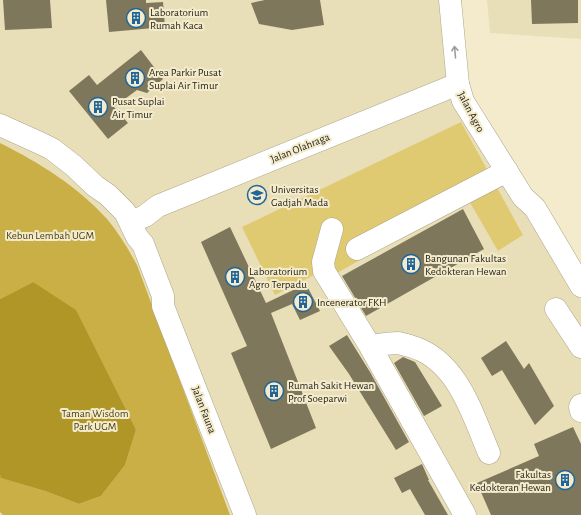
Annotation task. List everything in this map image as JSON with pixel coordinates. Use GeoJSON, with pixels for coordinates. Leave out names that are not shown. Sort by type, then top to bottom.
{"type":"FeatureCollection","features":[{"type":"Feature","properties":{"kind":"street","name":"Jalan Agro"},"geometry":{"type":"LineString","coordinates":[[450,0],[463,88],[470,113],[523,197],[535,208],[579,280]]}},
{"type":"Feature","properties":{"kind":"street","name":"Jalan Agro"},"geometry":{"type":"LineString","coordinates":[[464,0],[463,88],[476,101],[531,190],[535,208]]}},
{"type":"Feature","properties":{"kind":"street","name":"Jalan Olahraga"},"geometry":{"type":"LineString","coordinates":[[138,225],[463,88]]}},
{"type":"Feature","properties":{"kind":"street"},"geometry":{"type":"LineString","coordinates":[[0,116],[43,135],[64,148],[101,181],[108,194]]}},
{"type":"Feature","properties":{"kind":"street"},"geometry":{"type":"LineString","coordinates":[[0,125],[52,149],[82,172],[95,186],[108,194],[138,225]]}},
{"type":"Feature","properties":{"kind":"street"},"geometry":{"type":"LineString","coordinates":[[357,249],[506,171]]}},
{"type":"Feature","properties":{"kind":"street","name":"Jalan Fauna"},"geometry":{"type":"LineString","coordinates":[[138,225],[136,247],[150,285],[156,299],[163,306],[245,515]]}},
{"type":"Feature","properties":{"kind":"street"},"geometry":{"type":"LineString","coordinates":[[332,229],[323,262],[324,271],[370,346],[465,515]]}},
{"type":"Feature","properties":{"kind":"street"},"geometry":{"type":"LineString","coordinates":[[556,310],[581,347]]}},
{"type":"Feature","properties":{"kind":"street"},"geometry":{"type":"LineString","coordinates":[[370,346],[398,343],[417,348],[432,356],[449,371],[470,407],[489,453]]}},
{"type":"Feature","properties":{"kind":"street"},"geometry":{"type":"LineString","coordinates":[[581,405],[581,411]]}},
{"type":"Feature","properties":{"kind":"shaded area","name":"Universitas Gadjah Mada"},"geometry":{"type":"Polygon","coordinates":[[[0,0],[442,0],[447,49],[581,300],[581,515],[0,515],[0,0]]]}},
{"type":"Feature","properties":{"kind":"shaded area"},"geometry":{"type":"Polygon","coordinates":[[[487,0],[581,0],[581,39],[490,33],[487,0]]]}},
{"type":"Feature","properties":{"kind":"shaded area"},"geometry":{"type":"Polygon","coordinates":[[[461,122],[523,235],[498,251],[461,187],[459,204],[321,282],[318,273],[275,295],[242,227],[461,122]]]}},
{"type":"Feature","properties":{"kind":"shaded area"},"geometry":{"type":"Polygon","coordinates":[[[33,282],[76,310],[136,430],[125,465],[101,496],[79,504],[45,491],[1,478],[0,475],[0,299],[33,282]]]}},
{"type":"Feature","properties":{"kind":"green space","name":"Kebun Lembah UGM"},"geometry":{"type":"Polygon","coordinates":[[[0,143],[44,167],[71,186],[107,219],[123,241],[137,265],[230,515],[3,515],[0,512],[0,475],[2,478],[45,491],[79,504],[101,496],[125,465],[136,430],[33,282],[0,299],[0,143]]]}},
{"type":"Feature","properties":{"kind":"building"},"geometry":{"type":"Polygon","coordinates":[[[3,0],[50,0],[52,28],[5,30],[3,0]]]}},
{"type":"Feature","properties":{"kind":"building","name":"Laboratorium Rumah Kaca"},"geometry":{"type":"Polygon","coordinates":[[[106,0],[146,0],[146,3],[163,2],[165,27],[109,32],[106,0]]]}},
{"type":"Feature","properties":{"kind":"building"},"geometry":{"type":"Polygon","coordinates":[[[265,0],[320,0],[324,25],[292,30],[259,24],[251,3],[265,0]]]}},
{"type":"Feature","properties":{"kind":"building"},"geometry":{"type":"Polygon","coordinates":[[[531,0],[578,0],[578,23],[532,24],[531,0]]]}},
{"type":"Feature","properties":{"kind":"building"},"geometry":{"type":"Polygon","coordinates":[[[141,50],[163,79],[147,93],[137,90],[114,107],[128,123],[108,139],[69,91],[89,75],[97,85],[141,50]]]}},
{"type":"Feature","properties":{"kind":"building","name":"Bangunan Fakultas Kedokteran Hewan"},"geometry":{"type":"Polygon","coordinates":[[[463,209],[484,249],[366,316],[342,276],[463,209]]]}},
{"type":"Feature","properties":{"kind":"building"},"geometry":{"type":"Polygon","coordinates":[[[230,227],[266,303],[306,284],[320,311],[300,320],[292,304],[271,313],[316,428],[271,449],[231,353],[247,346],[201,242],[230,227]]]}},
{"type":"Feature","properties":{"kind":"building"},"geometry":{"type":"Polygon","coordinates":[[[347,335],[370,372],[409,442],[396,450],[349,374],[329,346],[347,335]]]}},
{"type":"Feature","properties":{"kind":"building"},"geometry":{"type":"Polygon","coordinates":[[[506,341],[524,369],[529,363],[554,406],[535,425],[502,370],[492,376],[481,358],[506,341]]]}},
{"type":"Feature","properties":{"kind":"building"},"geometry":{"type":"Polygon","coordinates":[[[403,357],[415,362],[442,406],[424,416],[394,363],[403,357]]]}},
{"type":"Feature","properties":{"kind":"building"},"geometry":{"type":"Polygon","coordinates":[[[573,427],[581,444],[581,515],[491,515],[477,483],[539,456],[534,444],[573,427]]]}},
{"type":"Feature","properties":{"kind":"building"},"geometry":{"type":"Polygon","coordinates":[[[422,464],[428,480],[448,515],[425,515],[410,489],[402,493],[394,478],[422,464]]]}},
{"type":"Feature","properties":{"kind":"place","name":"Laboratorium Rumah Kaca"},"geometry":{"type":"Point","coordinates":[136,18]}},
{"type":"Feature","properties":{"kind":"place","name":"Area Parkir Pusat Suplai Air Timur"},"geometry":{"type":"Point","coordinates":[135,78]}},
{"type":"Feature","properties":{"kind":"place","name":"Pusat Suplai Air Timur"},"geometry":{"type":"Point","coordinates":[98,107]}},
{"type":"Feature","properties":{"kind":"place","name":"Universitas Gadjah Mada"},"geometry":{"type":"Point","coordinates":[257,195]}},
{"type":"Feature","properties":{"kind":"place","name":"Bangunan Fakultas Kedokteran Hewan"},"geometry":{"type":"Point","coordinates":[411,264]}},
{"type":"Feature","properties":{"kind":"place","name":"Laboratorium Agro Terpadu"},"geometry":{"type":"Point","coordinates":[235,277]}},
{"type":"Feature","properties":{"kind":"place","name":"Incenerator FKH"},"geometry":{"type":"Point","coordinates":[303,302]}},
{"type":"Feature","properties":{"kind":"place","name":"Rumah Sakit Hewan Prof Soeparwi"},"geometry":{"type":"Point","coordinates":[274,391]}},
{"type":"Feature","properties":{"kind":"place","name":"Fakultas Kedokteran Hewan"},"geometry":{"type":"Point","coordinates":[565,480]}},
{"type":"Feature","properties":{"kind":"park label","name":"Taman Wisdom Park UGM"},"geometry":{"type":"Point","coordinates":[95,419]}}]}
